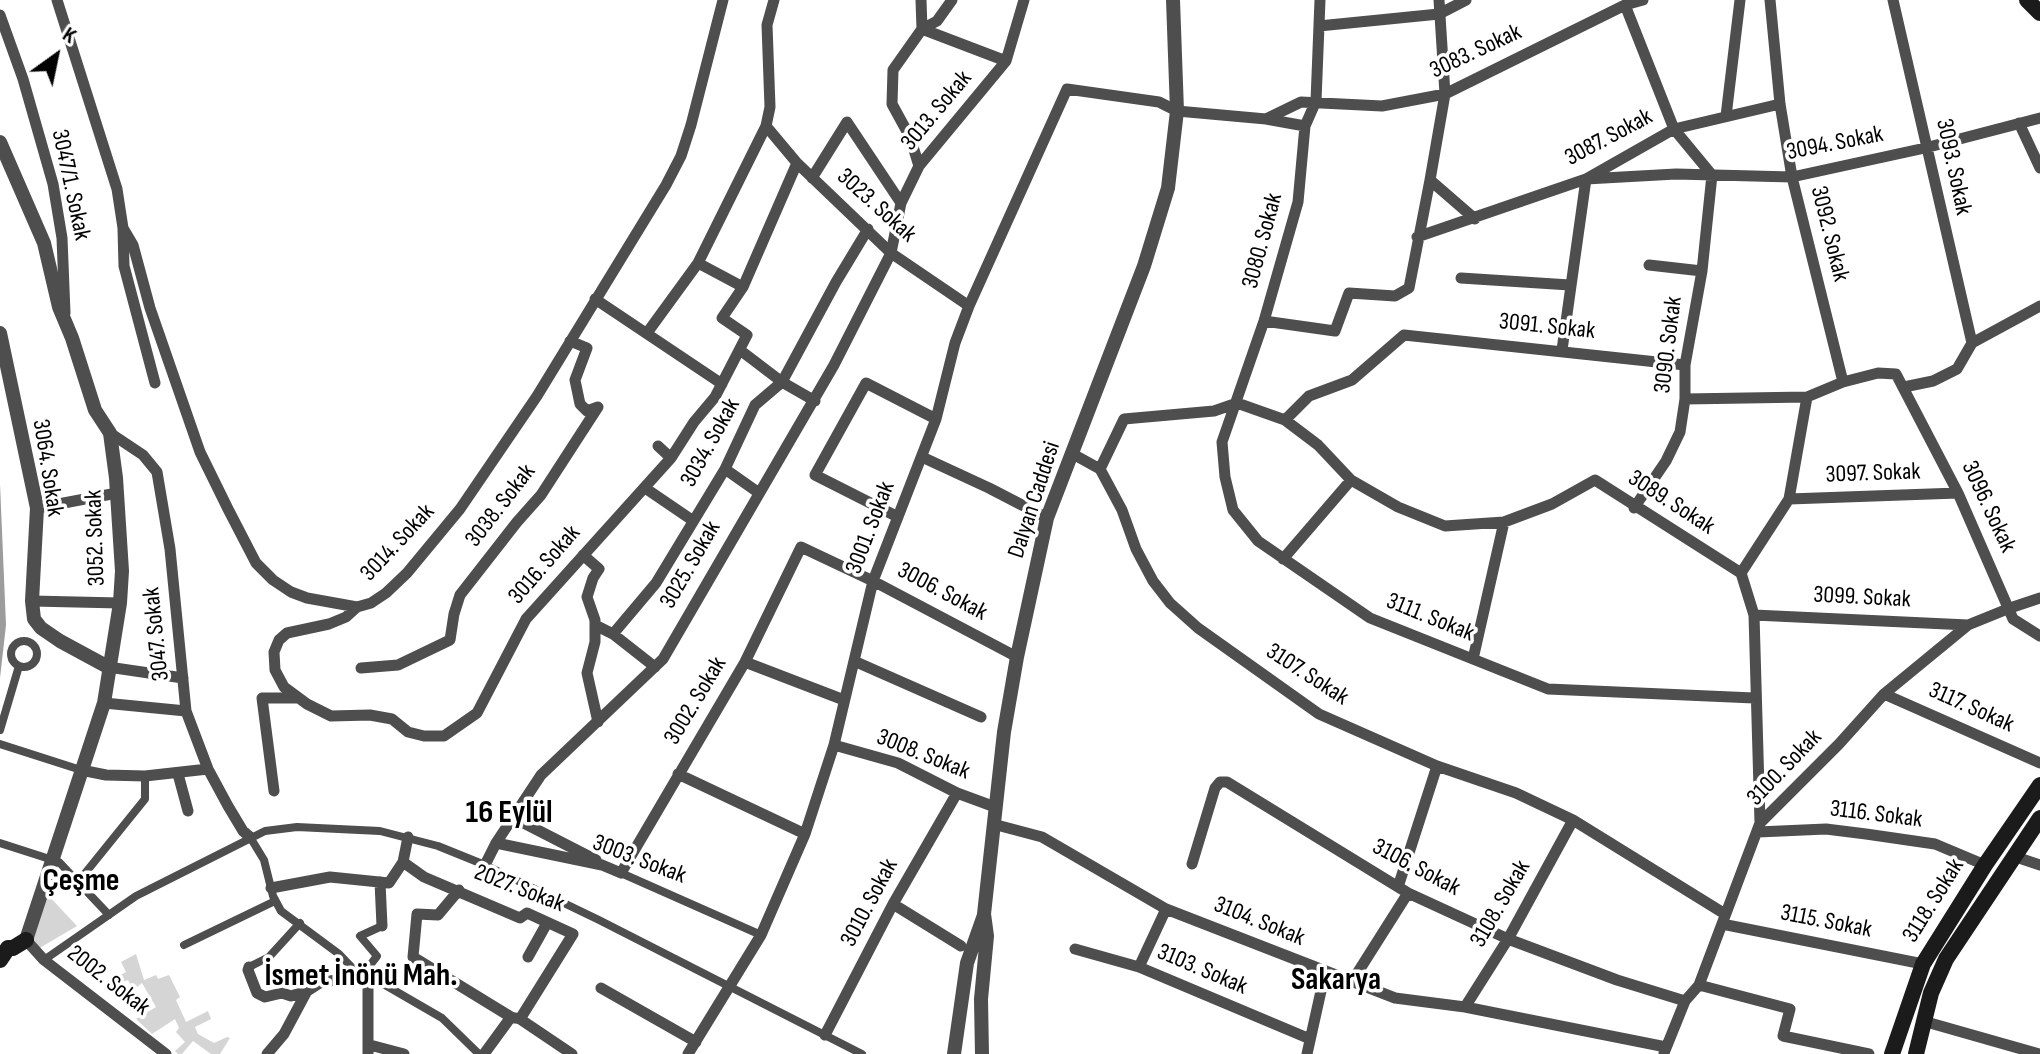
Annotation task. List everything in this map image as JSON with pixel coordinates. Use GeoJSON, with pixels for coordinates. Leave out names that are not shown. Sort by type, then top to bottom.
{"type":"FeatureCollection","features":[{"type":"Feature","properties":{"kind":"main road"},"geometry":{"type":"LineString","coordinates":[[2027,0],[2040,13]]}},
{"type":"Feature","properties":{"kind":"main road","name":"3118. Sokak"},"geometry":{"type":"LineString","coordinates":[[1892,1054],[1923,964],[2040,785]]}},
{"type":"Feature","properties":{"kind":"main road","name":"3118. Sokak"},"geometry":{"type":"LineString","coordinates":[[1916,1054],[1931,993],[1946,959],[2040,818]]}},
{"type":"Feature","properties":{"kind":"main road"},"geometry":{"type":"LineString","coordinates":[[0,960],[8,948],[20,944]]}},
{"type":"Feature","properties":{"kind":"main road"},"geometry":{"type":"LineString","coordinates":[[0,974],[20,944]]}},
{"type":"Feature","properties":{"kind":"street","name":"3014. Sokak"},"geometry":{"type":"LineString","coordinates":[[57,0],[117,189],[123,228],[133,245],[150,308],[200,452],[256,563],[273,580],[291,592],[337,605],[357,607],[371,603],[386,593],[407,573],[460,509],[537,396],[666,185],[681,156],[723,0]]}},
{"type":"Feature","properties":{"kind":"street"},"geometry":{"type":"LineString","coordinates":[[647,333],[698,263],[766,126],[770,107],[767,25],[774,0]]}},
{"type":"Feature","properties":{"kind":"street"},"geometry":{"type":"LineString","coordinates":[[921,0],[922,29]]}},
{"type":"Feature","properties":{"kind":"street"},"geometry":{"type":"LineString","coordinates":[[919,166],[910,137],[892,104],[893,70],[922,29],[937,21],[952,0]]}},
{"type":"Feature","properties":{"kind":"street","name":"3013. Sokak"},"geometry":{"type":"LineString","coordinates":[[891,253],[901,203],[919,166],[1006,61],[1024,0]]}},
{"type":"Feature","properties":{"kind":"street","name":"Dalyan Caddesi"},"geometry":{"type":"LineString","coordinates":[[984,914],[995,807],[1017,657],[1047,518],[1144,266],[1168,188],[1177,111],[1173,0]]}},
{"type":"Feature","properties":{"kind":"street"},"geometry":{"type":"LineString","coordinates":[[1316,101],[1320,0]]}},
{"type":"Feature","properties":{"kind":"street"},"geometry":{"type":"LineString","coordinates":[[1264,321],[1335,331],[1349,293],[1395,296],[1409,288],[1445,94],[1439,0]]}},
{"type":"Feature","properties":{"kind":"street"},"geometry":{"type":"LineString","coordinates":[[1319,26],[1439,14],[1466,0]]}},
{"type":"Feature","properties":{"kind":"street","name":"3083. Sokak"},"geometry":{"type":"LineString","coordinates":[[1266,119],[1301,102],[1382,106],[1445,94],[1625,5],[1643,0]]}},
{"type":"Feature","properties":{"kind":"street"},"geometry":{"type":"LineString","coordinates":[[1726,116],[1740,0]]}},
{"type":"Feature","properties":{"kind":"street","name":"3092. Sokak"},"geometry":{"type":"LineString","coordinates":[[1770,0],[1780,104],[1792,177],[1843,382]]}},
{"type":"Feature","properties":{"kind":"street","name":"3093. Sokak"},"geometry":{"type":"LineString","coordinates":[[1893,0],[1972,343]]}},
{"type":"Feature","properties":{"kind":"street"},"geometry":{"type":"LineString","coordinates":[[1625,5],[1674,129],[1712,175]]}},
{"type":"Feature","properties":{"kind":"street","name":"3047/1. Sokak"},"geometry":{"type":"LineString","coordinates":[[0,15],[23,79],[53,184],[62,238],[65,321]]}},
{"type":"Feature","properties":{"kind":"street"},"geometry":{"type":"LineString","coordinates":[[922,29],[1006,61]]}},
{"type":"Feature","properties":{"kind":"street","name":"3001. Sokak"},"geometry":{"type":"LineString","coordinates":[[688,1054],[761,935],[805,834],[834,745],[873,581],[936,419],[955,343],[1067,89],[1159,102],[1177,111]]}},
{"type":"Feature","properties":{"kind":"street","name":"3080. Sokak"},"geometry":{"type":"LineString","coordinates":[[1237,403],[1298,202],[1305,126],[1316,101]]}},
{"type":"Feature","properties":{"kind":"street","name":"3087. Sokak"},"geometry":{"type":"LineString","coordinates":[[1417,237],[1586,179],[1674,129],[1780,104]]}},
{"type":"Feature","properties":{"kind":"street"},"geometry":{"type":"LineString","coordinates":[[1177,111],[1266,119],[1305,126]]}},
{"type":"Feature","properties":{"kind":"street","name":"3094. Sokak"},"geometry":{"type":"LineString","coordinates":[[1586,179],[1676,174],[1792,177],[1925,148],[2040,118]]}},
{"type":"Feature","properties":{"kind":"street"},"geometry":{"type":"LineString","coordinates":[[812,178],[847,122],[901,203]]}},
{"type":"Feature","properties":{"kind":"street"},"geometry":{"type":"LineString","coordinates":[[2019,123],[2040,168]]}},
{"type":"Feature","properties":{"kind":"street","name":"3023. Sokak"},"geometry":{"type":"LineString","coordinates":[[766,126],[797,163],[891,253],[969,306]]}},
{"type":"Feature","properties":{"kind":"street","name":"3052. Sokak"},"geometry":{"type":"LineString","coordinates":[[0,142],[44,243],[59,307],[95,410],[110,433],[122,571],[104,703],[53,860],[20,944]]}},
{"type":"Feature","properties":{"kind":"street"},"geometry":{"type":"LineString","coordinates":[[797,163],[743,287],[722,318],[747,335],[740,350],[782,382],[815,401]]}},
{"type":"Feature","properties":{"kind":"street","name":"3090. Sokak"},"geometry":{"type":"LineString","coordinates":[[1634,508],[1666,461],[1680,432],[1685,399],[1685,365],[1702,271],[1712,175]]}},
{"type":"Feature","properties":{"kind":"street"},"geometry":{"type":"LineString","coordinates":[[1562,350],[1586,179]]}},
{"type":"Feature","properties":{"kind":"street"},"geometry":{"type":"LineString","coordinates":[[1430,180],[1475,219]]}},
{"type":"Feature","properties":{"kind":"street"},"geometry":{"type":"LineString","coordinates":[[123,228],[124,266],[155,383]]}},
{"type":"Feature","properties":{"kind":"street","name":"3034. Sokak"},"geometry":{"type":"LineString","coordinates":[[613,634],[656,583],[725,469],[755,405],[782,382],[868,229]]}},
{"type":"Feature","properties":{"kind":"street","name":"3025. Sokak"},"geometry":{"type":"LineString","coordinates":[[485,865],[541,775],[663,659],[815,401],[891,253]]}},
{"type":"Feature","properties":{"kind":"street"},"geometry":{"type":"LineString","coordinates":[[698,263],[743,287]]}},
{"type":"Feature","properties":{"kind":"street"},"geometry":{"type":"LineString","coordinates":[[1649,265],[1702,271]]}},
{"type":"Feature","properties":{"kind":"street"},"geometry":{"type":"LineString","coordinates":[[1461,278],[1570,285]]}},
{"type":"Feature","properties":{"kind":"street"},"geometry":{"type":"LineString","coordinates":[[595,299],[722,384]]}},
{"type":"Feature","properties":{"kind":"street"},"geometry":{"type":"LineString","coordinates":[[1685,399],[1807,397],[1843,382],[1878,373],[1896,374],[1904,387],[1933,381],[1957,369],[1972,343],[2040,306]]}},
{"type":"Feature","properties":{"kind":"street","name":"3064. Sokak"},"geometry":{"type":"LineString","coordinates":[[0,333],[37,508],[32,601]]}},
{"type":"Feature","properties":{"kind":"street","name":"3091. Sokak"},"geometry":{"type":"LineString","coordinates":[[1285,420],[1309,396],[1352,380],[1404,335],[1685,365]]}},
{"type":"Feature","properties":{"kind":"street","name":"3038. Sokak"},"geometry":{"type":"LineString","coordinates":[[361,668],[398,665],[450,640],[460,595],[541,495],[598,407],[587,411],[580,404],[575,380],[587,348],[570,341]]}},
{"type":"Feature","properties":{"kind":"street","name":"3016. Sokak"},"geometry":{"type":"LineString","coordinates":[[357,607],[346,617],[287,633],[279,640],[274,652],[275,670],[284,687],[316,710],[331,716],[370,715],[392,719],[408,732],[444,736],[477,713],[526,619],[671,458],[722,384],[740,350]]}},
{"type":"Feature","properties":{"kind":"street"},"geometry":{"type":"LineString","coordinates":[[898,517],[815,475],[866,383],[936,419]]}},
{"type":"Feature","properties":{"kind":"street","name":"3096. Sokak"},"geometry":{"type":"LineString","coordinates":[[1904,387],[1958,493],[2013,619],[2040,636]]}},
{"type":"Feature","properties":{"kind":"street"},"geometry":{"type":"LineString","coordinates":[[1759,827],[1754,615],[1741,573],[1789,499],[1807,397]]}},
{"type":"Feature","properties":{"kind":"street"},"geometry":{"type":"LineString","coordinates":[[1071,453],[1100,469],[1124,419],[1214,411],[1237,403]]}},
{"type":"Feature","properties":{"kind":"street","name":"3089. Sokak"},"geometry":{"type":"LineString","coordinates":[[1237,403],[1285,420],[1318,445],[1351,480],[1398,507],[1445,526],[1504,522],[1552,504],[1595,480],[1634,508],[1741,573]]}},
{"type":"Feature","properties":{"kind":"street","name":"3111. Sokak"},"geometry":{"type":"LineString","coordinates":[[1237,403],[1222,442],[1225,477],[1233,510],[1258,541],[1370,618],[1548,689],[1754,698]]}},
{"type":"Feature","properties":{"kind":"street","name":"3047. Sokak"},"geometry":{"type":"LineString","coordinates":[[110,433],[143,455],[157,472],[170,549],[186,711],[208,769],[243,831],[250,837]]}},
{"type":"Feature","properties":{"kind":"street"},"geometry":{"type":"LineString","coordinates":[[658,446],[671,458]]}},
{"type":"Feature","properties":{"kind":"street"},"geometry":{"type":"LineString","coordinates":[[922,457],[1047,518]]}},
{"type":"Feature","properties":{"kind":"street"},"geometry":{"type":"LineString","coordinates":[[725,469],[759,493]]}},
{"type":"Feature","properties":{"kind":"street","name":"3107. Sokak"},"geometry":{"type":"LineString","coordinates":[[1100,469],[1153,581],[1170,603],[1198,628],[1319,714],[1437,766],[1516,793],[1573,820],[1723,919]]}},
{"type":"Feature","properties":{"kind":"street"},"geometry":{"type":"LineString","coordinates":[[1283,559],[1351,480]]}},
{"type":"Feature","properties":{"kind":"street"},"geometry":{"type":"LineString","coordinates":[[645,488],[692,520]]}},
{"type":"Feature","properties":{"kind":"street"},"geometry":{"type":"LineString","coordinates":[[37,508],[117,493]]}},
{"type":"Feature","properties":{"kind":"street","name":"3097. Sokak"},"geometry":{"type":"LineString","coordinates":[[1789,499],[1958,493]]}},
{"type":"Feature","properties":{"kind":"street"},"geometry":{"type":"LineString","coordinates":[[1473,659],[1504,522]]}},
{"type":"Feature","properties":{"kind":"street","name":"3006. Sokak"},"geometry":{"type":"LineString","coordinates":[[801,547],[1017,657]]}},
{"type":"Feature","properties":{"kind":"street","name":"3002. Sokak"},"geometry":{"type":"LineString","coordinates":[[621,873],[745,662],[801,547]]}},
{"type":"Feature","properties":{"kind":"street"},"geometry":{"type":"LineString","coordinates":[[583,555],[599,569],[587,597],[595,625],[595,642],[587,673],[598,722]]}},
{"type":"Feature","properties":{"kind":"street","name":"3100. Sokak"},"geometry":{"type":"LineString","coordinates":[[1665,1050],[1685,1001],[1699,985],[1759,827],[1884,694],[1968,625],[2040,598]]}},
{"type":"Feature","properties":{"kind":"street"},"geometry":{"type":"LineString","coordinates":[[120,603],[32,601],[34,619],[41,628],[108,667],[183,678]]}},
{"type":"Feature","properties":{"kind":"street","name":"3099. Sokak"},"geometry":{"type":"LineString","coordinates":[[1754,615],[1968,625]]}},
{"type":"Feature","properties":{"kind":"street"},"geometry":{"type":"LineString","coordinates":[[595,625],[613,634],[655,667]]}},
{"type":"Feature","properties":{"kind":"street"},"geometry":{"type":"LineString","coordinates":[[854,661],[981,717]]}},
{"type":"Feature","properties":{"kind":"street"},"geometry":{"type":"LineString","coordinates":[[745,662],[844,700]]}},
{"type":"Feature","properties":{"kind":"street"},"geometry":{"type":"LineString","coordinates":[[0,730],[19,666]]}},
{"type":"Feature","properties":{"kind":"street","name":"3117. Sokak"},"geometry":{"type":"LineString","coordinates":[[1884,694],[2040,763]]}},
{"type":"Feature","properties":{"kind":"street"},"geometry":{"type":"LineString","coordinates":[[274,791],[262,698],[299,698]]}},
{"type":"Feature","properties":{"kind":"street"},"geometry":{"type":"LineString","coordinates":[[104,703],[186,711]]}},
{"type":"Feature","properties":{"kind":"street"},"geometry":{"type":"LineString","coordinates":[[0,744],[106,775],[145,776],[208,769]]}},
{"type":"Feature","properties":{"kind":"street","name":"3008. Sokak"},"geometry":{"type":"LineString","coordinates":[[834,745],[898,763],[957,793],[995,807]]}},
{"type":"Feature","properties":{"kind":"street"},"geometry":{"type":"LineString","coordinates":[[1351,983],[1403,890],[1437,766]]}},
{"type":"Feature","properties":{"kind":"street"},"geometry":{"type":"LineString","coordinates":[[178,774],[188,811]]}},
{"type":"Feature","properties":{"kind":"street"},"geometry":{"type":"LineString","coordinates":[[678,774],[805,834]]}},
{"type":"Feature","properties":{"kind":"street"},"geometry":{"type":"LineString","coordinates":[[78,882],[145,799],[145,776]]}},
{"type":"Feature","properties":{"kind":"street","name":"3106. Sokak"},"geometry":{"type":"LineString","coordinates":[[1192,864],[1215,788],[1220,782],[1227,782],[1403,890],[1508,939],[1617,980],[1685,1001]]}},
{"type":"Feature","properties":{"kind":"street","name":"3010. Sokak"},"geometry":{"type":"LineString","coordinates":[[825,1035],[893,904],[957,793]]}},
{"type":"Feature","properties":{"kind":"street"},"geometry":{"type":"LineString","coordinates":[[514,818],[579,849],[602,865]]}},
{"type":"Feature","properties":{"kind":"street","name":"3108. Sokak"},"geometry":{"type":"LineString","coordinates":[[1465,1007],[1508,939],[1573,820]]}},
{"type":"Feature","properties":{"kind":"street","name":"3104. Sokak"},"geometry":{"type":"LineString","coordinates":[[993,824],[1042,837],[1166,909],[1395,998],[1465,1007],[1665,1050]]}},
{"type":"Feature","properties":{"kind":"street"},"geometry":{"type":"LineString","coordinates":[[44,960],[136,896],[265,831],[297,827],[380,831],[438,846],[485,865],[730,985],[862,1054]]}},
{"type":"Feature","properties":{"kind":"street","name":"3116. Sokak"},"geometry":{"type":"LineString","coordinates":[[1759,827],[1826,829],[1935,844],[1985,865]]}},
{"type":"Feature","properties":{"kind":"street"},"geometry":{"type":"LineString","coordinates":[[250,837],[264,860],[275,901],[281,911],[339,954],[364,978]]}},
{"type":"Feature","properties":{"kind":"street"},"geometry":{"type":"LineString","coordinates":[[271,888],[330,877],[389,883],[403,862],[408,837]]}},
{"type":"Feature","properties":{"kind":"street"},"geometry":{"type":"LineString","coordinates":[[0,843],[59,862],[109,915]]}},
{"type":"Feature","properties":{"kind":"street","name":"3003. Sokak"},"geometry":{"type":"LineString","coordinates":[[496,843],[602,865],[761,935]]}},
{"type":"Feature","properties":{"kind":"street"},"geometry":{"type":"LineString","coordinates":[[2013,856],[2040,865]]}},
{"type":"Feature","properties":{"kind":"street","name":"2027. Sokak"},"geometry":{"type":"LineString","coordinates":[[403,862],[424,877],[520,918],[527,913],[573,934],[515,1018]]}},
{"type":"Feature","properties":{"kind":"street"},"geometry":{"type":"LineString","coordinates":[[380,882],[382,926],[360,936],[377,956],[364,978],[369,1049],[404,1054]]}},
{"type":"Feature","properties":{"kind":"street"},"geometry":{"type":"LineString","coordinates":[[459,890],[438,915],[417,914],[413,957],[572,1054]]}},
{"type":"Feature","properties":{"kind":"street"},"geometry":{"type":"LineString","coordinates":[[184,945],[275,901]]}},
{"type":"Feature","properties":{"kind":"street"},"geometry":{"type":"LineString","coordinates":[[893,904],[961,946]]}},
{"type":"Feature","properties":{"kind":"street"},"geometry":{"type":"LineString","coordinates":[[1139,967],[1166,909]]}},
{"type":"Feature","properties":{"kind":"street"},"geometry":{"type":"LineString","coordinates":[[954,1054],[967,963],[984,914]]}},
{"type":"Feature","properties":{"kind":"street"},"geometry":{"type":"LineString","coordinates":[[982,1054],[981,999],[987,936],[984,914]]}},
{"type":"Feature","properties":{"kind":"street","name":"3115. Sokak"},"geometry":{"type":"LineString","coordinates":[[1723,919],[1923,964]]}},
{"type":"Feature","properties":{"kind":"street"},"geometry":{"type":"LineString","coordinates":[[300,923],[269,957],[249,967],[257,993],[265,997],[282,993],[291,996],[321,982],[364,978],[385,985],[442,1018],[482,1054],[515,1018]]}},
{"type":"Feature","properties":{"kind":"street"},"geometry":{"type":"LineString","coordinates":[[528,957],[547,923]]}},
{"type":"Feature","properties":{"kind":"street","name":"2002. Sokak"},"geometry":{"type":"LineString","coordinates":[[20,944],[166,1054]]}},
{"type":"Feature","properties":{"kind":"street","name":"3103. Sokak"},"geometry":{"type":"LineString","coordinates":[[1075,949],[1139,967],[1310,1039]]}},
{"type":"Feature","properties":{"kind":"street"},"geometry":{"type":"LineString","coordinates":[[1307,1054],[1325,973]]}},
{"type":"Feature","properties":{"kind":"street"},"geometry":{"type":"LineString","coordinates":[[1699,985],[1790,1009],[1783,1036],[1869,1054]]}},
{"type":"Feature","properties":{"kind":"street"},"geometry":{"type":"LineString","coordinates":[[601,988],[696,1042]]}},
{"type":"Feature","properties":{"kind":"street"},"geometry":{"type":"LineString","coordinates":[[267,1054],[284,1034],[307,991]]}},
{"type":"Feature","properties":{"kind":"street"},"geometry":{"type":"LineString","coordinates":[[1923,1021],[2039,1054]]}},
{"type":"Feature","properties":{"kind":"shaded area"},"geometry":{"type":"Polygon","coordinates":[[[0,484],[6,625],[0,678],[0,484]]]}},
{"type":"Feature","properties":{"kind":"shaded area"},"geometry":{"type":"Polygon","coordinates":[[[48,895],[77,926],[38,949],[32,943],[48,895]]]}},
{"type":"Feature","properties":{"kind":"shaded area"},"geometry":{"type":"Polygon","coordinates":[[[136,954],[144,980],[156,975],[158,979],[169,975],[180,997],[176,1000],[186,1022],[208,1011],[211,1019],[195,1027],[198,1034],[214,1043],[230,1038],[220,1054],[211,1054],[193,1041],[182,1054],[178,1054],[175,1051],[185,1042],[176,1032],[179,1028],[175,1019],[152,1034],[136,1019],[156,1007],[142,983],[133,990],[128,980],[120,983],[117,977],[126,972],[121,962],[136,954]]]}},
{"type":"Feature","properties":{"kind":"district","name":"16 Eylül"},"geometry":{"type":"Point","coordinates":[509,814]}},
{"type":"Feature","properties":{"kind":"district","name":"Çeşme"},"geometry":{"type":"Point","coordinates":[81,882]}},
{"type":"Feature","properties":{"kind":"district","name":"İsmet İnönü Mah."},"geometry":{"type":"Point","coordinates":[361,977]}},
{"type":"Feature","properties":{"kind":"district","name":"Sakarya"},"geometry":{"type":"Point","coordinates":[1336,981]}}]}
